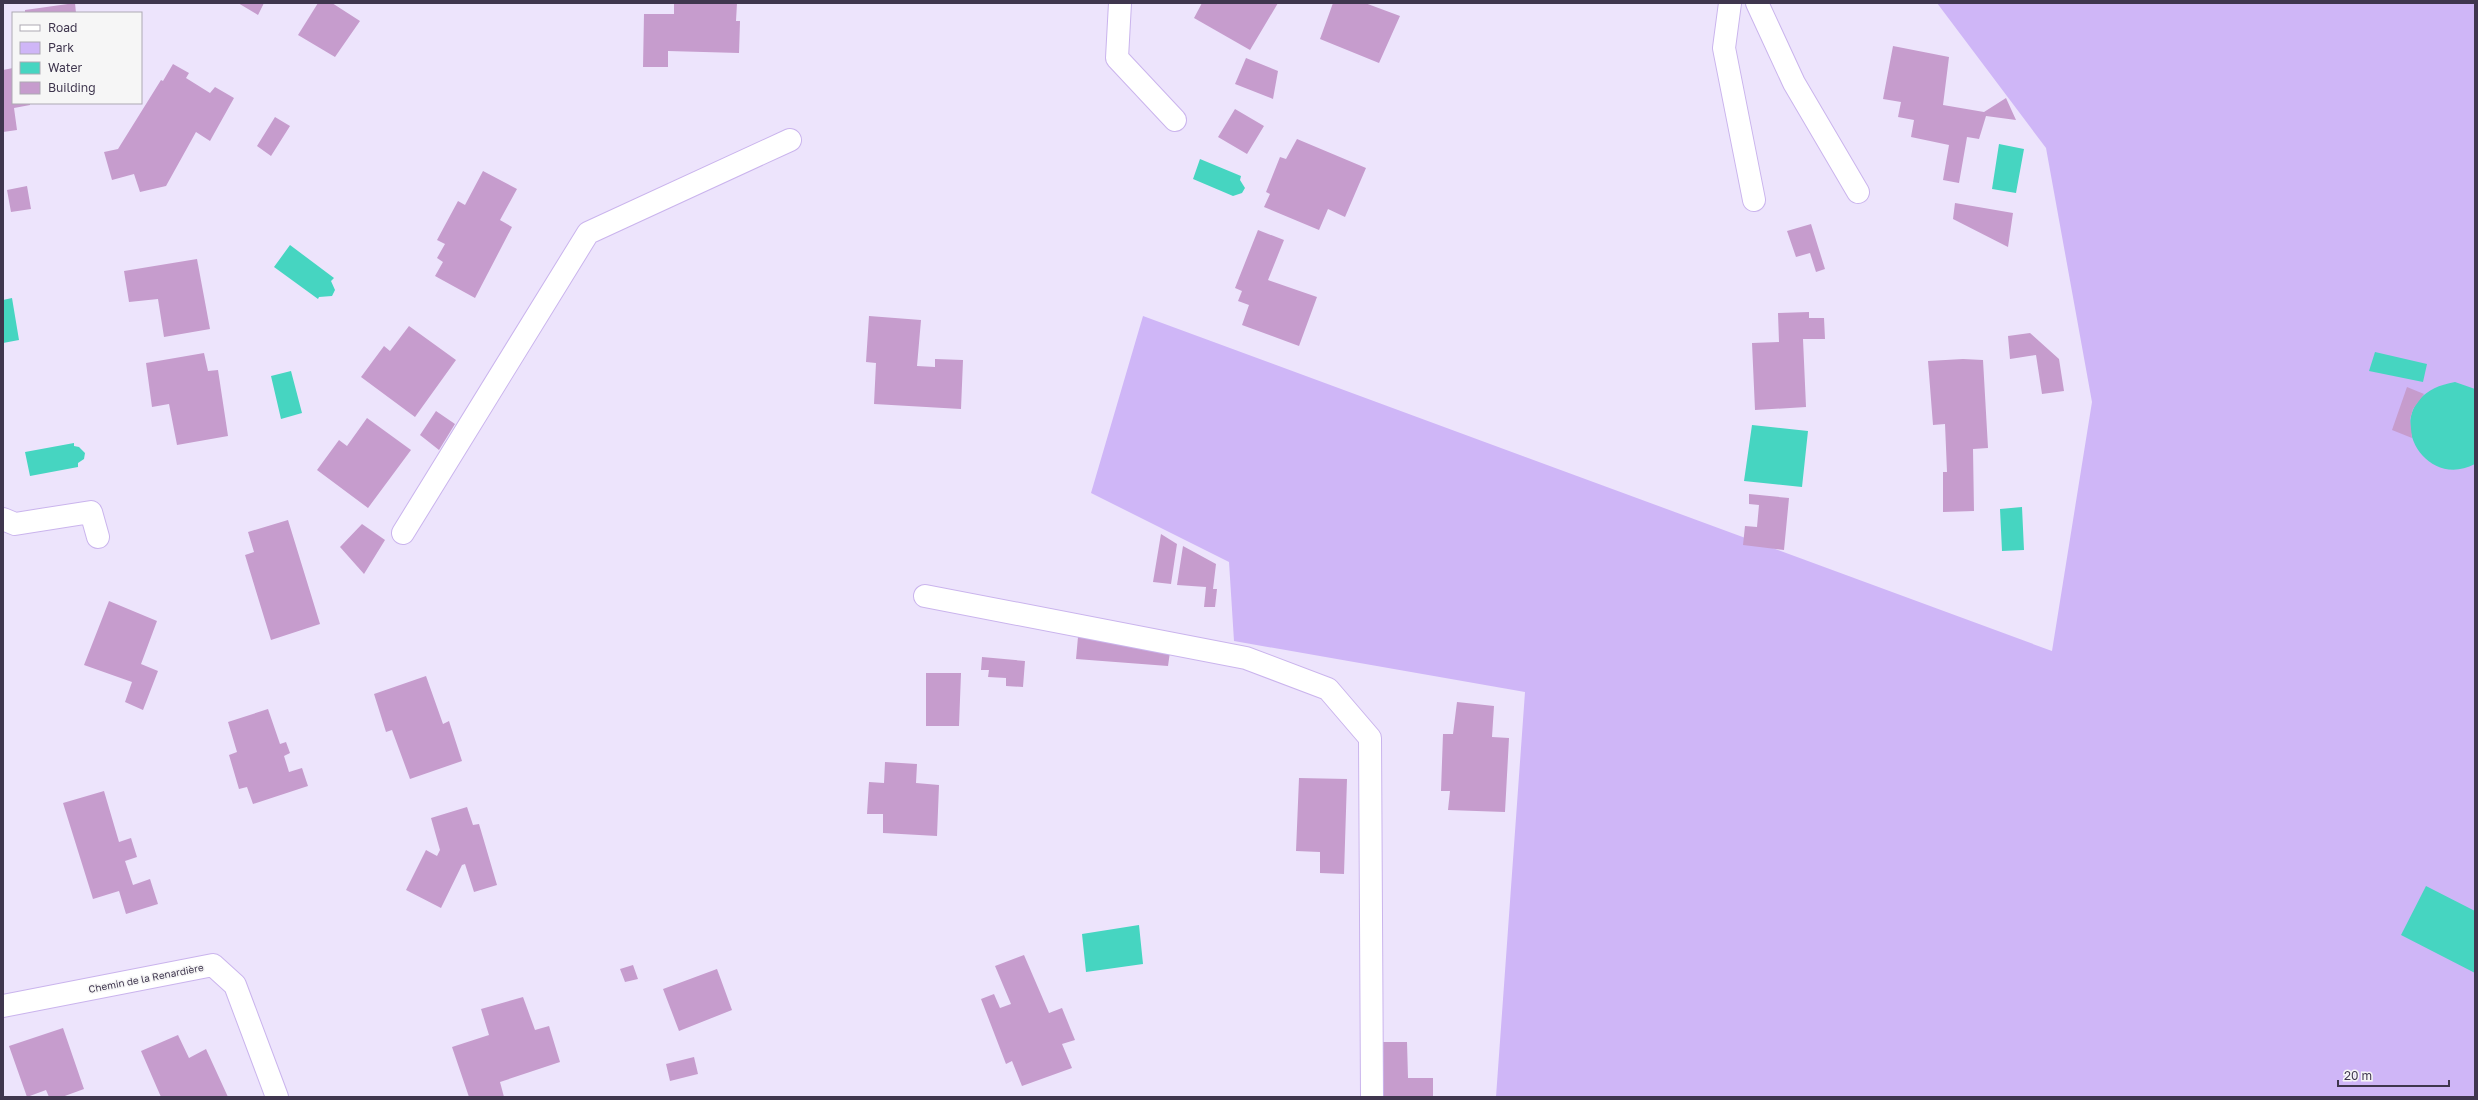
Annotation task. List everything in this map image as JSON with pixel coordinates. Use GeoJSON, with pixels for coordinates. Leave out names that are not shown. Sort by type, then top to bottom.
{"type":"FeatureCollection","features":[{"type":"Feature","properties":{"kind":"street"},"geometry":{"type":"LineString","coordinates":[[1120,3],[1117,58],[1175,120]]}},
{"type":"Feature","properties":{"kind":"street"},"geometry":{"type":"LineString","coordinates":[[1730,3],[1724,48],[1754,200]]}},
{"type":"Feature","properties":{"kind":"street"},"geometry":{"type":"LineString","coordinates":[[1757,3],[1794,84],[1858,192]]}},
{"type":"Feature","properties":{"kind":"street"},"geometry":{"type":"LineString","coordinates":[[403,532],[588,233],[790,140]]}},
{"type":"Feature","properties":{"kind":"street"},"geometry":{"type":"LineString","coordinates":[[3,519],[15,524],[90,512],[98,538]]}},
{"type":"Feature","properties":{"kind":"street"},"geometry":{"type":"LineString","coordinates":[[925,596],[1246,658],[1328,689],[1370,738],[1372,1097]]}},
{"type":"Feature","properties":{"kind":"street","name":"Chemin de la Renardière"},"geometry":{"type":"LineString","coordinates":[[3,1006],[213,964],[235,985],[277,1097]]}},
{"type":"Feature","properties":{"kind":"green space"},"geometry":{"type":"Polygon","coordinates":[[[1937,3],[2475,3],[2475,1097],[1496,1097],[1525,692],[1234,641],[1229,562],[1091,493],[1143,316],[2052,651],[2092,402],[2046,148],[1937,3]]]}},
{"type":"Feature","properties":{"kind":"water"},"geometry":{"type":"Polygon","coordinates":[[[1999,144],[2024,149],[2016,193],[1992,189],[1999,144]]]}},
{"type":"Feature","properties":{"kind":"water"},"geometry":{"type":"Polygon","coordinates":[[[1200,159],[1241,176],[1240,180],[1245,188],[1242,193],[1233,196],[1193,179],[1200,159]]]}},
{"type":"Feature","properties":{"kind":"water"},"geometry":{"type":"Polygon","coordinates":[[[290,245],[334,278],[331,281],[335,290],[332,296],[319,297],[318,299],[274,267],[290,245]]]}},
{"type":"Feature","properties":{"kind":"water"},"geometry":{"type":"Polygon","coordinates":[[[12,298],[19,340],[3,343],[3,300],[12,298]]]}},
{"type":"Feature","properties":{"kind":"water"},"geometry":{"type":"Polygon","coordinates":[[[2375,352],[2427,364],[2423,382],[2369,371],[2375,352]]]}},
{"type":"Feature","properties":{"kind":"water"},"geometry":{"type":"Polygon","coordinates":[[[291,371],[302,413],[281,419],[271,376],[291,371]]]}},
{"type":"Feature","properties":{"kind":"water"},"geometry":{"type":"Polygon","coordinates":[[[2455,382],[2475,389],[2475,464],[2454,470],[2436,466],[2422,455],[2413,440],[2410,422],[2416,405],[2430,391],[2455,382]]]}},
{"type":"Feature","properties":{"kind":"water"},"geometry":{"type":"Polygon","coordinates":[[[1752,425],[1808,431],[1802,487],[1744,481],[1752,425]]]}},
{"type":"Feature","properties":{"kind":"water"},"geometry":{"type":"Polygon","coordinates":[[[74,443],[74,446],[79,447],[85,453],[84,459],[78,463],[78,467],[30,476],[25,452],[74,443]]]}},
{"type":"Feature","properties":{"kind":"water"},"geometry":{"type":"Polygon","coordinates":[[[2022,507],[2024,550],[2002,551],[2000,509],[2022,507]]]}},
{"type":"Feature","properties":{"kind":"water"},"geometry":{"type":"Polygon","coordinates":[[[2426,886],[2475,911],[2475,973],[2401,935],[2426,886]]]}},
{"type":"Feature","properties":{"kind":"water"},"geometry":{"type":"Polygon","coordinates":[[[1139,925],[1143,964],[1086,972],[1082,934],[1139,925]]]}},
{"type":"Feature","properties":{"kind":"building"},"geometry":{"type":"Polygon","coordinates":[[[75,3],[76,12],[25,12],[25,10],[75,3]]]}},
{"type":"Feature","properties":{"kind":"building"},"geometry":{"type":"Polygon","coordinates":[[[238,3],[264,3],[258,15],[238,3]]]}},
{"type":"Feature","properties":{"kind":"building"},"geometry":{"type":"Polygon","coordinates":[[[318,3],[332,3],[360,21],[335,57],[298,35],[318,3]]]}},
{"type":"Feature","properties":{"kind":"building"},"geometry":{"type":"Polygon","coordinates":[[[674,3],[737,3],[736,21],[740,21],[739,53],[668,51],[668,67],[643,67],[644,14],[674,14],[674,3]]]}},
{"type":"Feature","properties":{"kind":"building"},"geometry":{"type":"Polygon","coordinates":[[[1202,3],[1278,3],[1250,50],[1194,18],[1202,3]]]}},
{"type":"Feature","properties":{"kind":"building"},"geometry":{"type":"Polygon","coordinates":[[[1333,3],[1365,3],[1400,16],[1379,63],[1320,39],[1333,3]]]}},
{"type":"Feature","properties":{"kind":"building"},"geometry":{"type":"Polygon","coordinates":[[[1893,46],[1949,57],[1943,105],[1984,112],[2006,98],[2016,120],[1986,116],[1979,139],[1967,137],[1959,183],[1943,180],[1949,145],[1911,137],[1914,120],[1898,117],[1901,102],[1883,99],[1893,46]]]}},
{"type":"Feature","properties":{"kind":"building"},"geometry":{"type":"Polygon","coordinates":[[[1246,58],[1278,71],[1273,99],[1235,84],[1246,58]]]}},
{"type":"Feature","properties":{"kind":"building"},"geometry":{"type":"Polygon","coordinates":[[[173,64],[189,73],[186,78],[210,93],[215,87],[234,98],[210,141],[196,132],[166,186],[140,192],[134,174],[112,180],[104,152],[118,149],[161,80],[163,81],[173,64]]]}},
{"type":"Feature","properties":{"kind":"building"},"geometry":{"type":"Polygon","coordinates":[[[12,68],[12,104],[30,105],[14,108],[17,130],[3,132],[3,70],[12,68]]]}},
{"type":"Feature","properties":{"kind":"building"},"geometry":{"type":"Polygon","coordinates":[[[1235,109],[1264,126],[1247,154],[1218,137],[1235,109]]]}},
{"type":"Feature","properties":{"kind":"building"},"geometry":{"type":"Polygon","coordinates":[[[275,117],[290,126],[271,156],[257,146],[275,117]]]}},
{"type":"Feature","properties":{"kind":"building"},"geometry":{"type":"Polygon","coordinates":[[[1297,139],[1366,168],[1345,217],[1328,209],[1319,230],[1264,207],[1270,194],[1266,192],[1280,157],[1286,159],[1297,139]]]}},
{"type":"Feature","properties":{"kind":"building"},"geometry":{"type":"Polygon","coordinates":[[[483,171],[517,189],[500,220],[512,227],[475,298],[435,276],[443,262],[437,258],[445,244],[437,240],[458,201],[465,205],[483,171]]]}},
{"type":"Feature","properties":{"kind":"building"},"geometry":{"type":"Polygon","coordinates":[[[27,186],[31,209],[11,212],[7,190],[27,186]]]}},
{"type":"Feature","properties":{"kind":"building"},"geometry":{"type":"Polygon","coordinates":[[[1955,203],[2013,213],[2008,247],[1953,219],[1955,203]]]}},
{"type":"Feature","properties":{"kind":"building"},"geometry":{"type":"Polygon","coordinates":[[[1811,224],[1825,269],[1816,272],[1810,253],[1796,257],[1787,231],[1811,224]]]}},
{"type":"Feature","properties":{"kind":"building"},"geometry":{"type":"Polygon","coordinates":[[[1258,230],[1284,240],[1268,280],[1317,297],[1299,346],[1242,325],[1249,305],[1238,301],[1242,291],[1235,288],[1258,230]]]}},
{"type":"Feature","properties":{"kind":"building"},"geometry":{"type":"Polygon","coordinates":[[[197,259],[210,329],[164,337],[158,299],[129,302],[124,271],[197,259]]]}},
{"type":"Feature","properties":{"kind":"building"},"geometry":{"type":"Polygon","coordinates":[[[1809,312],[1809,318],[1824,318],[1825,339],[1803,339],[1806,407],[1755,410],[1752,343],[1779,342],[1778,313],[1809,312]]]}},
{"type":"Feature","properties":{"kind":"building"},"geometry":{"type":"Polygon","coordinates":[[[869,316],[921,320],[917,366],[935,367],[935,359],[963,360],[961,409],[874,404],[876,363],[866,362],[869,316]]]}},
{"type":"Feature","properties":{"kind":"building"},"geometry":{"type":"Polygon","coordinates":[[[409,326],[456,360],[415,417],[361,377],[384,346],[390,351],[409,326]]]}},
{"type":"Feature","properties":{"kind":"building"},"geometry":{"type":"Polygon","coordinates":[[[2030,333],[2059,359],[2064,391],[2042,394],[2036,355],[2010,359],[2008,336],[2030,333]]]}},
{"type":"Feature","properties":{"kind":"building"},"geometry":{"type":"Polygon","coordinates":[[[204,353],[208,371],[218,370],[228,436],[177,445],[169,404],[152,407],[146,363],[204,353]]]}},
{"type":"Feature","properties":{"kind":"building"},"geometry":{"type":"Polygon","coordinates":[[[1963,359],[1983,360],[1988,448],[1973,449],[1974,511],[1943,512],[1943,472],[1947,472],[1945,424],[1933,425],[1928,361],[1963,359]]]}},
{"type":"Feature","properties":{"kind":"building"},"geometry":{"type":"Polygon","coordinates":[[[2407,387],[2424,394],[2413,409],[2410,419],[2412,438],[2392,430],[2407,387]]]}},
{"type":"Feature","properties":{"kind":"building"},"geometry":{"type":"Polygon","coordinates":[[[436,411],[455,424],[439,450],[420,435],[436,411]]]}},
{"type":"Feature","properties":{"kind":"building"},"geometry":{"type":"Polygon","coordinates":[[[367,418],[411,450],[368,508],[317,470],[339,440],[347,446],[367,418]]]}},
{"type":"Feature","properties":{"kind":"building"},"geometry":{"type":"Polygon","coordinates":[[[1749,494],[1789,498],[1784,550],[1743,545],[1745,526],[1757,527],[1759,505],[1749,504],[1749,494]]]}},
{"type":"Feature","properties":{"kind":"building"},"geometry":{"type":"Polygon","coordinates":[[[288,520],[320,624],[271,640],[245,555],[254,552],[248,532],[288,520]]]}},
{"type":"Feature","properties":{"kind":"building"},"geometry":{"type":"Polygon","coordinates":[[[362,524],[385,540],[364,574],[340,547],[362,524]]]}},
{"type":"Feature","properties":{"kind":"building"},"geometry":{"type":"Polygon","coordinates":[[[1161,534],[1177,544],[1171,584],[1153,582],[1161,534]]]}},
{"type":"Feature","properties":{"kind":"building"},"geometry":{"type":"Polygon","coordinates":[[[1183,546],[1216,564],[1213,589],[1217,589],[1215,607],[1204,607],[1206,587],[1177,585],[1183,546]]]}},
{"type":"Feature","properties":{"kind":"building"},"geometry":{"type":"Polygon","coordinates":[[[109,601],[157,621],[141,664],[158,671],[143,710],[125,702],[132,682],[84,665],[109,601]]]}},
{"type":"Feature","properties":{"kind":"building"},"geometry":{"type":"Polygon","coordinates":[[[1078,637],[1131,639],[1170,652],[1168,666],[1076,659],[1078,637]]]}},
{"type":"Feature","properties":{"kind":"building"},"geometry":{"type":"Polygon","coordinates":[[[982,657],[1025,661],[1023,687],[1006,686],[1006,678],[988,677],[989,670],[981,670],[982,657]]]}},
{"type":"Feature","properties":{"kind":"building"},"geometry":{"type":"Polygon","coordinates":[[[926,673],[961,673],[959,726],[926,726],[926,673]]]}},
{"type":"Feature","properties":{"kind":"building"},"geometry":{"type":"Polygon","coordinates":[[[426,676],[443,724],[449,721],[462,761],[410,779],[392,730],[386,732],[374,694],[426,676]]]}},
{"type":"Feature","properties":{"kind":"building"},"geometry":{"type":"Polygon","coordinates":[[[1457,702],[1494,706],[1492,737],[1509,738],[1505,812],[1448,810],[1450,791],[1441,791],[1443,734],[1453,734],[1457,702]]]}},
{"type":"Feature","properties":{"kind":"building"},"geometry":{"type":"Polygon","coordinates":[[[268,709],[280,744],[286,742],[290,753],[284,756],[289,772],[302,768],[308,786],[253,804],[247,787],[239,789],[229,755],[237,752],[228,722],[268,709]]]}},
{"type":"Feature","properties":{"kind":"building"},"geometry":{"type":"Polygon","coordinates":[[[885,762],[917,764],[916,783],[939,785],[937,836],[883,833],[883,814],[867,814],[869,782],[884,783],[885,762]]]}},
{"type":"Feature","properties":{"kind":"building"},"geometry":{"type":"Polygon","coordinates":[[[1299,778],[1347,779],[1344,874],[1320,873],[1320,852],[1296,851],[1299,778]]]}},
{"type":"Feature","properties":{"kind":"building"},"geometry":{"type":"Polygon","coordinates":[[[104,791],[119,842],[131,838],[137,857],[125,861],[133,885],[150,879],[158,904],[126,914],[119,891],[93,899],[63,803],[104,791]]]}},
{"type":"Feature","properties":{"kind":"building"},"geometry":{"type":"Polygon","coordinates":[[[467,807],[473,825],[479,824],[497,885],[474,892],[465,864],[462,865],[441,908],[406,890],[426,850],[437,856],[440,850],[431,818],[467,807]]]}},
{"type":"Feature","properties":{"kind":"building"},"geometry":{"type":"Polygon","coordinates":[[[1024,955],[1049,1013],[1062,1008],[1075,1040],[1062,1044],[1072,1068],[1022,1086],[1012,1061],[1006,1064],[981,999],[994,994],[1000,1008],[1011,1004],[995,966],[1024,955]]]}},
{"type":"Feature","properties":{"kind":"building"},"geometry":{"type":"Polygon","coordinates":[[[633,965],[638,979],[625,982],[620,969],[633,965]]]}},
{"type":"Feature","properties":{"kind":"building"},"geometry":{"type":"Polygon","coordinates":[[[717,969],[732,1010],[679,1031],[663,989],[717,969]]]}},
{"type":"Feature","properties":{"kind":"building"},"geometry":{"type":"Polygon","coordinates":[[[523,997],[535,1030],[549,1026],[560,1062],[500,1082],[504,1097],[469,1097],[452,1047],[489,1035],[481,1009],[523,997]]]}},
{"type":"Feature","properties":{"kind":"building"},"geometry":{"type":"Polygon","coordinates":[[[63,1028],[84,1089],[62,1097],[49,1097],[46,1090],[27,1097],[9,1046],[63,1028]]]}},
{"type":"Feature","properties":{"kind":"building"},"geometry":{"type":"Polygon","coordinates":[[[178,1035],[189,1058],[206,1049],[228,1097],[161,1097],[141,1051],[178,1035]]]}},
{"type":"Feature","properties":{"kind":"building"},"geometry":{"type":"Polygon","coordinates":[[[1381,1042],[1407,1042],[1408,1078],[1433,1078],[1433,1097],[1382,1097],[1381,1042]]]}},
{"type":"Feature","properties":{"kind":"building"},"geometry":{"type":"Polygon","coordinates":[[[694,1057],[698,1074],[670,1081],[666,1064],[694,1057]]]}}]}
